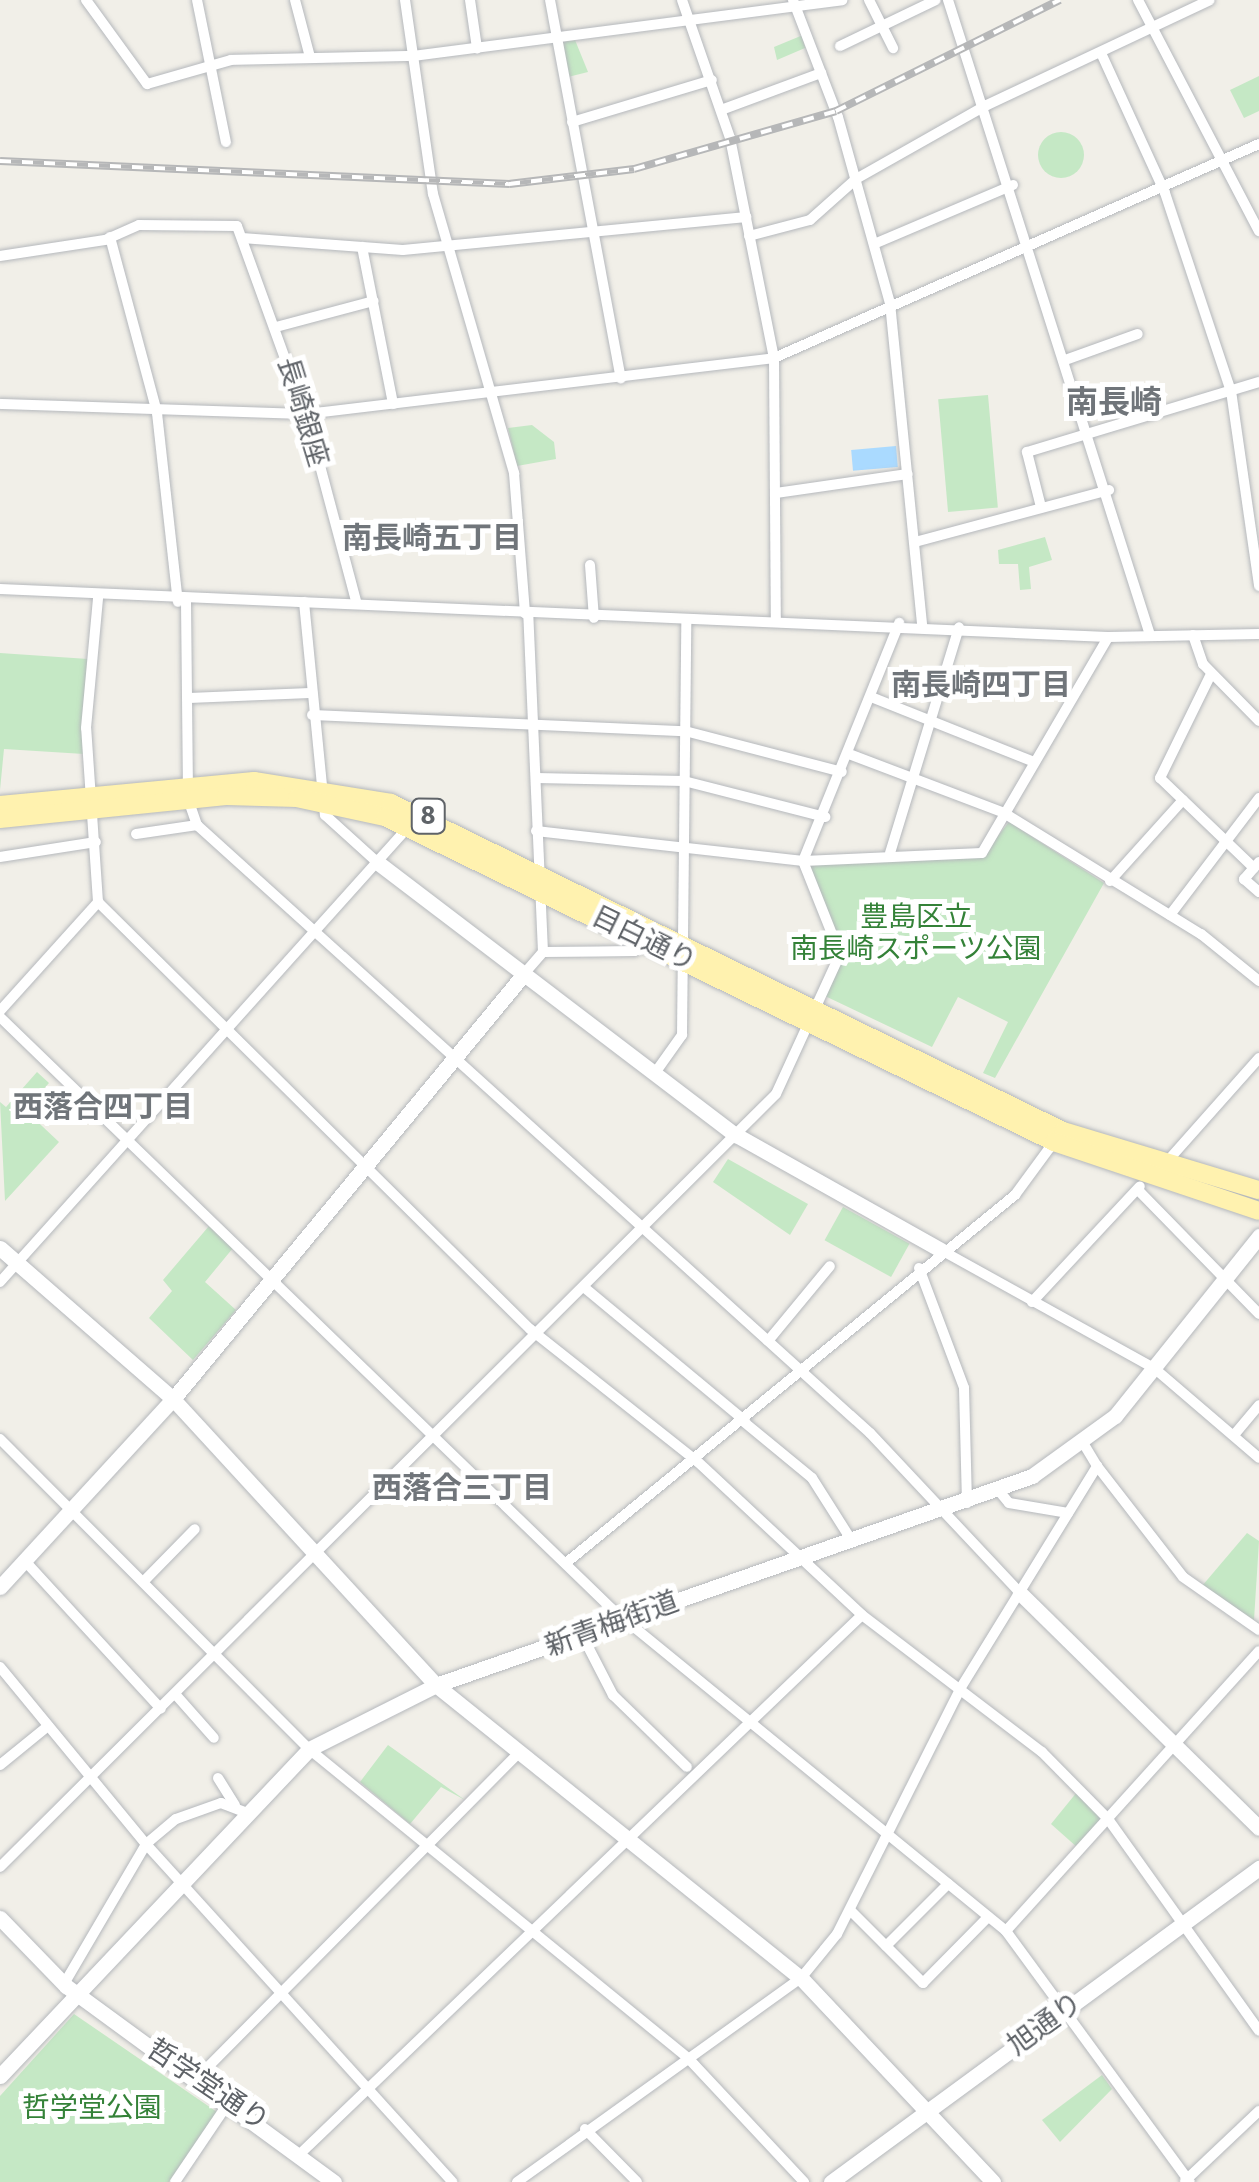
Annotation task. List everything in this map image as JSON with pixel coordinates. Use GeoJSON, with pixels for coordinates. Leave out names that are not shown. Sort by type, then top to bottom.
{"type":"FeatureCollection","features":[{"type":"Feature","properties":{"kind":"main road","name":"目白通り"},"geometry":{"type":"LineString","coordinates":[[0,805],[93,802],[188,792],[323,795],[415,819],[813,1014],[1063,1130],[1163,1166],[1259,1190]]}},
{"type":"Feature","properties":{"kind":"main road","name":"目白通り"},"geometry":{"type":"LineString","coordinates":[[0,819],[93,802]]}},
{"type":"Feature","properties":{"kind":"main road","name":"目白通り"},"geometry":{"type":"LineString","coordinates":[[541,880],[644,939],[685,951]]}},
{"type":"Feature","properties":{"kind":"main road","name":"目白通り"},"geometry":{"type":"LineString","coordinates":[[813,1014],[1141,1184],[1259,1211]]}},
{"type":"Feature","properties":{"kind":"street"},"geometry":{"type":"LineString","coordinates":[[86,0],[147,84],[209,66],[310,57],[413,56],[798,12],[842,0]]}},
{"type":"Feature","properties":{"kind":"street"},"geometry":{"type":"LineString","coordinates":[[198,0],[226,142]]}},
{"type":"Feature","properties":{"kind":"street"},"geometry":{"type":"LineString","coordinates":[[295,0],[310,57]]}},
{"type":"Feature","properties":{"kind":"street"},"geometry":{"type":"LineString","coordinates":[[0,1586],[172,1400],[543,952],[533,725],[514,473],[494,392],[448,243],[405,0]]}},
{"type":"Feature","properties":{"kind":"street"},"geometry":{"type":"LineString","coordinates":[[470,0],[478,48]]}},
{"type":"Feature","properties":{"kind":"street"},"geometry":{"type":"LineString","coordinates":[[550,0],[620,378]]}},
{"type":"Feature","properties":{"kind":"street"},"geometry":{"type":"LineString","coordinates":[[682,0],[722,110],[774,358],[776,621]]}},
{"type":"Feature","properties":{"kind":"street"},"geometry":{"type":"LineString","coordinates":[[793,0],[822,73],[856,179],[891,310],[922,624]]}},
{"type":"Feature","properties":{"kind":"street"},"geometry":{"type":"LineString","coordinates":[[869,0],[893,48]]}},
{"type":"Feature","properties":{"kind":"street"},"geometry":{"type":"LineString","coordinates":[[840,46],[936,0]]}},
{"type":"Feature","properties":{"kind":"street"},"geometry":{"type":"LineString","coordinates":[[948,0],[988,105],[1109,490],[1150,635]]}},
{"type":"Feature","properties":{"kind":"street"},"geometry":{"type":"LineString","coordinates":[[1138,0],[1259,231]]}},
{"type":"Feature","properties":{"kind":"street"},"geometry":{"type":"LineString","coordinates":[[749,236],[810,220],[856,179],[988,105],[1210,0]]}},
{"type":"Feature","properties":{"kind":"street"},"geometry":{"type":"LineString","coordinates":[[1101,53],[1163,188],[1231,391],[1259,586]]}},
{"type":"Feature","properties":{"kind":"street"},"geometry":{"type":"LineString","coordinates":[[722,110],[822,73]]}},
{"type":"Feature","properties":{"kind":"street"},"geometry":{"type":"LineString","coordinates":[[572,122],[712,80]]}},
{"type":"Feature","properties":{"kind":"street"},"geometry":{"type":"LineString","coordinates":[[0,404],[157,413],[306,414],[774,358],[891,310],[1259,144]]}},
{"type":"Feature","properties":{"kind":"street"},"geometry":{"type":"LineString","coordinates":[[874,244],[1013,185]]}},
{"type":"Feature","properties":{"kind":"street"},"geometry":{"type":"LineString","coordinates":[[0,256],[110,238],[139,225],[362,247],[593,233],[746,217]]}},
{"type":"Feature","properties":{"kind":"street","name":"長崎銀座"},"geometry":{"type":"LineString","coordinates":[[240,232],[306,414],[356,602]]}},
{"type":"Feature","properties":{"kind":"street"},"geometry":{"type":"LineString","coordinates":[[110,238],[157,413],[182,602],[188,792],[197,825],[801,1371],[1259,1828]]}},
{"type":"Feature","properties":{"kind":"street"},"geometry":{"type":"LineString","coordinates":[[362,247],[393,404]]}},
{"type":"Feature","properties":{"kind":"street"},"geometry":{"type":"LineString","coordinates":[[276,327],[374,301]]}},
{"type":"Feature","properties":{"kind":"street"},"geometry":{"type":"LineString","coordinates":[[1068,359],[1138,334]]}},
{"type":"Feature","properties":{"kind":"street"},"geometry":{"type":"LineString","coordinates":[[1041,507],[1027,452],[1092,437],[1259,382]]}},
{"type":"Feature","properties":{"kind":"street"},"geometry":{"type":"LineString","coordinates":[[776,494],[908,474]]}},
{"type":"Feature","properties":{"kind":"street"},"geometry":{"type":"LineString","coordinates":[[914,542],[1109,490]]}},
{"type":"Feature","properties":{"kind":"street"},"geometry":{"type":"LineString","coordinates":[[590,565],[594,618]]}},
{"type":"Feature","properties":{"kind":"street"},"geometry":{"type":"LineString","coordinates":[[0,589],[182,602],[356,602],[594,618],[899,623],[1108,637],[1259,634]]}},
{"type":"Feature","properties":{"kind":"street"},"geometry":{"type":"LineString","coordinates":[[98,598],[86,728],[98,902],[0,1014],[624,1620],[1006,1932],[1187,2181],[1259,2111]]}},
{"type":"Feature","properties":{"kind":"street"},"geometry":{"type":"LineString","coordinates":[[304,602],[312,715],[323,795],[336,827],[523,975],[736,1135],[1154,1368],[1259,1458]]}},
{"type":"Feature","properties":{"kind":"street"},"geometry":{"type":"LineString","coordinates":[[656,1073],[682,1036],[686,620]]}},
{"type":"Feature","properties":{"kind":"street"},"geometry":{"type":"LineString","coordinates":[[0,1867],[437,1437],[776,1094],[840,954],[803,861],[825,818],[899,623]]}},
{"type":"Feature","properties":{"kind":"street"},"geometry":{"type":"LineString","coordinates":[[890,853],[937,717],[959,627]]}},
{"type":"Feature","properties":{"kind":"street"},"geometry":{"type":"LineString","coordinates":[[1192,635],[1211,674],[1259,720]]}},
{"type":"Feature","properties":{"kind":"street"},"geometry":{"type":"LineString","coordinates":[[536,831],[803,861],[890,853],[982,852],[1108,637]]}},
{"type":"Feature","properties":{"kind":"street"},"geometry":{"type":"LineString","coordinates":[[1211,674],[1160,771],[1226,844],[1256,864],[1244,879],[1259,892]]}},
{"type":"Feature","properties":{"kind":"street"},"geometry":{"type":"LineString","coordinates":[[188,698],[311,693]]}},
{"type":"Feature","properties":{"kind":"street"},"geometry":{"type":"LineString","coordinates":[[871,697],[937,717],[1034,762]]}},
{"type":"Feature","properties":{"kind":"street"},"geometry":{"type":"LineString","coordinates":[[312,715],[685,731],[842,772]]}},
{"type":"Feature","properties":{"kind":"street"},"geometry":{"type":"LineString","coordinates":[[849,754],[917,775],[1004,813],[1170,915],[1259,980]]}},
{"type":"Feature","properties":{"kind":"street"},"geometry":{"type":"LineString","coordinates":[[536,778],[684,781],[825,818]]}},
{"type":"Feature","properties":{"kind":"street"},"geometry":{"type":"LineString","coordinates":[[1170,915],[1259,798]]}},
{"type":"Feature","properties":{"kind":"street"},"geometry":{"type":"LineString","coordinates":[[1110,881],[1183,800]]}},
{"type":"Feature","properties":{"kind":"street"},"geometry":{"type":"LineString","coordinates":[[0,1282],[415,819]]}},
{"type":"Feature","properties":{"kind":"street"},"geometry":{"type":"LineString","coordinates":[[136,834],[197,825]]}},
{"type":"Feature","properties":{"kind":"street"},"geometry":{"type":"LineString","coordinates":[[0,857],[96,842]]}},
{"type":"Feature","properties":{"kind":"street"},"geometry":{"type":"LineString","coordinates":[[98,902],[538,1336],[698,1462],[796,1560],[862,1615],[1042,1752],[1108,1819],[1259,2030]]}},
{"type":"Feature","properties":{"kind":"street"},"geometry":{"type":"LineString","coordinates":[[543,952],[635,951],[644,939]]}},
{"type":"Feature","properties":{"kind":"street"},"geometry":{"type":"LineString","coordinates":[[1163,1166],[1259,1058]]}},
{"type":"Feature","properties":{"kind":"street"},"geometry":{"type":"LineString","coordinates":[[566,1563],[698,1462],[919,1268],[1015,1196],[1054,1142]]}},
{"type":"Feature","properties":{"kind":"street"},"geometry":{"type":"LineString","coordinates":[[1032,1302],[1141,1184],[1222,1283],[1259,1314]]}},
{"type":"Feature","properties":{"kind":"street","name":"新青梅街道"},"geometry":{"type":"LineString","coordinates":[[0,2076],[70,1989],[182,1883],[241,1809],[309,1750],[436,1685],[1000,1492],[1084,1444],[1154,1368],[1259,1236]]}},
{"type":"Feature","properties":{"kind":"street"},"geometry":{"type":"LineString","coordinates":[[0,1248],[172,1400],[436,1685],[801,1978],[992,2182]]}},
{"type":"Feature","properties":{"kind":"street"},"geometry":{"type":"LineString","coordinates":[[768,1342],[830,1266]]}},
{"type":"Feature","properties":{"kind":"street"},"geometry":{"type":"LineString","coordinates":[[919,1268],[964,1388],[968,1503]]}},
{"type":"Feature","properties":{"kind":"street"},"geometry":{"type":"LineString","coordinates":[[585,1288],[812,1478],[853,1542]]}},
{"type":"Feature","properties":{"kind":"street"},"geometry":{"type":"LineString","coordinates":[[1234,1435],[1259,1405]]}},
{"type":"Feature","properties":{"kind":"street"},"geometry":{"type":"LineString","coordinates":[[0,1439],[218,1653],[309,1750],[686,2058],[804,2182]]}},
{"type":"Feature","properties":{"kind":"street"},"geometry":{"type":"LineString","coordinates":[[1084,1444],[1096,1466],[1183,1577],[1259,1630]]}},
{"type":"Feature","properties":{"kind":"street"},"geometry":{"type":"LineString","coordinates":[[517,2182],[585,2129],[801,1978],[851,1910],[890,1838],[960,1689],[1096,1466]]}},
{"type":"Feature","properties":{"kind":"street"},"geometry":{"type":"LineString","coordinates":[[1000,1492],[1009,1502],[1068,1513]]}},
{"type":"Feature","properties":{"kind":"street"},"geometry":{"type":"LineString","coordinates":[[145,1580],[195,1529]]}},
{"type":"Feature","properties":{"kind":"street"},"geometry":{"type":"LineString","coordinates":[[24,1560],[161,1709]]}},
{"type":"Feature","properties":{"kind":"street"},"geometry":{"type":"LineString","coordinates":[[303,2152],[627,1842],[692,1771],[749,1724],[862,1615]]}},
{"type":"Feature","properties":{"kind":"street"},"geometry":{"type":"LineString","coordinates":[[582,1635],[613,1695],[692,1771]]}},
{"type":"Feature","properties":{"kind":"street"},"geometry":{"type":"LineString","coordinates":[[1006,1932],[1259,1650]]}},
{"type":"Feature","properties":{"kind":"street"},"geometry":{"type":"LineString","coordinates":[[0,1666],[146,1844],[452,2182]]}},
{"type":"Feature","properties":{"kind":"street"},"geometry":{"type":"LineString","coordinates":[[176,1695],[214,1738]]}},
{"type":"Feature","properties":{"kind":"street"},"geometry":{"type":"LineString","coordinates":[[0,1765],[48,1726]]}},
{"type":"Feature","properties":{"kind":"street"},"geometry":{"type":"LineString","coordinates":[[197,2078],[518,1753]]}},
{"type":"Feature","properties":{"kind":"street"},"geometry":{"type":"LineString","coordinates":[[70,1989],[146,1844],[176,1819],[241,1809],[218,1778]]}},
{"type":"Feature","properties":{"kind":"street","name":"旭通り"},"geometry":{"type":"LineString","coordinates":[[831,2182],[1259,1868]]}},
{"type":"Feature","properties":{"kind":"street"},"geometry":{"type":"LineString","coordinates":[[886,1946],[948,1884]]}},
{"type":"Feature","properties":{"kind":"street"},"geometry":{"type":"LineString","coordinates":[[851,1910],[923,1983],[988,1917]]}},
{"type":"Feature","properties":{"kind":"street","name":"哲学堂通り"},"geometry":{"type":"LineString","coordinates":[[0,1918],[70,1989],[303,2152],[334,2182]]}},
{"type":"Feature","properties":{"kind":"street"},"geometry":{"type":"LineString","coordinates":[[175,2182],[230,2101]]}},
{"type":"Feature","properties":{"kind":"street"},"geometry":{"type":"LineString","coordinates":[[585,2129],[637,2182]]}},
{"type":"Feature","properties":{"kind":"green space"},"geometry":{"type":"Polygon","coordinates":[[[803,35],[805,48],[777,60],[774,47],[803,35]]]}},
{"type":"Feature","properties":{"kind":"green space"},"geometry":{"type":"Polygon","coordinates":[[[575,40],[588,72],[568,77],[563,42],[575,40]]]}},
{"type":"Feature","properties":{"kind":"green space"},"geometry":{"type":"Polygon","coordinates":[[[1259,76],[1259,111],[1244,118],[1230,90],[1259,76]]]}},
{"type":"Feature","properties":{"kind":"green space"},"geometry":{"type":"Polygon","coordinates":[[[1061,132],[1077,139],[1084,155],[1077,171],[1061,178],[1045,171],[1038,155],[1045,139],[1061,132]]]}},
{"type":"Feature","properties":{"kind":"green space"},"geometry":{"type":"Polygon","coordinates":[[[988,395],[998,508],[948,512],[938,399],[988,395]]]}},
{"type":"Feature","properties":{"kind":"green space"},"geometry":{"type":"Polygon","coordinates":[[[532,425],[554,442],[556,459],[517,466],[508,428],[532,425]]]}},
{"type":"Feature","properties":{"kind":"green space"},"geometry":{"type":"Polygon","coordinates":[[[1045,537],[1052,560],[1029,567],[1031,589],[1020,590],[1018,564],[999,564],[998,550],[1045,537]]]}},
{"type":"Feature","properties":{"kind":"green space"},"geometry":{"type":"Polygon","coordinates":[[[0,653],[88,659],[84,754],[4,749],[0,790],[0,653]]]}},
{"type":"Feature","properties":{"kind":"green space","name":"豊島区立 南長崎スポーツ公園"},"geometry":{"type":"Polygon","coordinates":[[[1009,822],[1104,883],[995,1078],[983,1073],[1008,1022],[958,997],[932,1047],[825,996],[843,953],[809,865],[982,856],[1009,822]]]}},
{"type":"Feature","properties":{"kind":"green space"},"geometry":{"type":"Polygon","coordinates":[[[37,1072],[49,1083],[25,1110],[59,1142],[5,1201],[0,1102],[6,1107],[37,1072]]]}},
{"type":"Feature","properties":{"kind":"green space"},"geometry":{"type":"Polygon","coordinates":[[[728,1159],[808,1204],[790,1235],[713,1182],[728,1159]]]}},
{"type":"Feature","properties":{"kind":"green space"},"geometry":{"type":"Polygon","coordinates":[[[843,1207],[909,1244],[891,1277],[825,1240],[843,1207]]]}},
{"type":"Feature","properties":{"kind":"green space"},"geometry":{"type":"Polygon","coordinates":[[[209,1226],[233,1248],[205,1282],[236,1310],[193,1360],[149,1318],[172,1291],[163,1280],[209,1226]]]}},
{"type":"Feature","properties":{"kind":"green space"},"geometry":{"type":"Polygon","coordinates":[[[1247,1533],[1259,1541],[1254,1620],[1202,1586],[1247,1533]]]}},
{"type":"Feature","properties":{"kind":"green space"},"geometry":{"type":"Polygon","coordinates":[[[388,1745],[465,1800],[441,1787],[410,1824],[360,1782],[388,1745]]]}},
{"type":"Feature","properties":{"kind":"green space"},"geometry":{"type":"Polygon","coordinates":[[[1077,1792],[1102,1817],[1078,1848],[1051,1824],[1077,1792]]]}},
{"type":"Feature","properties":{"kind":"green space","name":"哲学堂公園"},"geometry":{"type":"Polygon","coordinates":[[[74,2014],[217,2112],[171,2182],[0,2182],[0,2096],[74,2014]]]}},
{"type":"Feature","properties":{"kind":"green space"},"geometry":{"type":"Polygon","coordinates":[[[1102,2075],[1112,2089],[1060,2142],[1042,2120],[1102,2075]]]}},
{"type":"Feature","properties":{"kind":"water"},"geometry":{"type":"Polygon","coordinates":[[[896,446],[898,467],[853,471],[851,450],[896,446]]]}},
{"type":"Feature","properties":{"kind":"railway"},"geometry":{"type":"LineString","coordinates":[[0,161],[509,184],[634,169],[836,111],[1060,0]]}},
{"type":"Feature","properties":{"kind":"district","name":"南長崎"},"geometry":{"type":"Point","coordinates":[1114,402]}},
{"type":"Feature","properties":{"kind":"district","name":"南長崎五丁目"},"geometry":{"type":"Point","coordinates":[432,538]}},
{"type":"Feature","properties":{"kind":"district","name":"南長崎四丁目"},"geometry":{"type":"Point","coordinates":[981,685]}},
{"type":"Feature","properties":{"kind":"district","name":"西落合四丁目"},"geometry":{"type":"Point","coordinates":[103,1107]}},
{"type":"Feature","properties":{"kind":"district","name":"西落合三丁目"},"geometry":{"type":"Point","coordinates":[462,1488]}}]}
